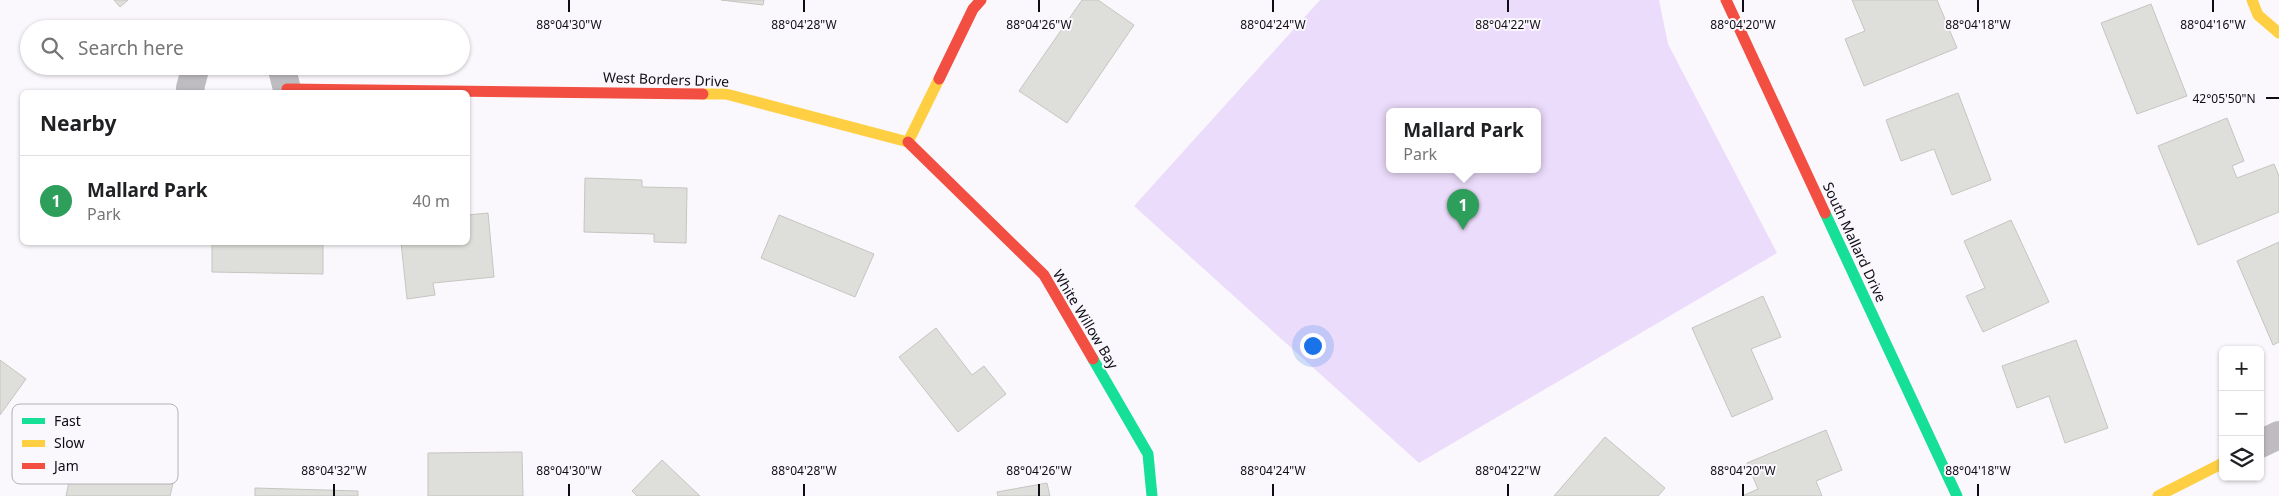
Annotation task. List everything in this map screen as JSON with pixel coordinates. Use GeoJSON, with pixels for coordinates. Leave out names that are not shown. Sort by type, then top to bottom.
{"type":"FeatureCollection","features":[{"type":"Feature","properties":{"kind":"street"},"geometry":{"type":"LineString","coordinates":[[908,142],[973,9],[981,0]]}},
{"type":"Feature","properties":{"kind":"street","name":"South Mallard Drive"},"geometry":{"type":"LineString","coordinates":[[1726,0],[1957,496]]}},
{"type":"Feature","properties":{"kind":"street"},"geometry":{"type":"LineString","coordinates":[[2252,0],[2254,9],[2264,23],[2279,33]]}},
{"type":"Feature","properties":{"kind":"street"},"geometry":{"type":"LineString","coordinates":[[190,90],[194,75]]}},
{"type":"Feature","properties":{"kind":"street","name":"West Borders Drive"},"geometry":{"type":"LineString","coordinates":[[285,83],[726,94],[908,142]]}},
{"type":"Feature","properties":{"kind":"street","name":"White Willow Bay"},"geometry":{"type":"LineString","coordinates":[[908,142],[1044,276],[1148,454],[1152,496]]}},
{"type":"Feature","properties":{"kind":"street"},"geometry":{"type":"LineString","coordinates":[[2264,442],[2279,435]]}},
{"type":"Feature","properties":{"kind":"street"},"geometry":{"type":"LineString","coordinates":[[2158,496],[2219,465]]}},
{"type":"Feature","properties":{"kind":"shaded area"},"geometry":{"type":"Polygon","coordinates":[[[1320,0],[1659,0],[1668,44],[1777,253],[1419,463],[1134,206],[1320,0]]]}},
{"type":"Feature","properties":{"kind":"building"},"geometry":{"type":"Polygon","coordinates":[[[114,0],[128,0],[120,7],[114,0]]]}},
{"type":"Feature","properties":{"kind":"building"},"geometry":{"type":"Polygon","coordinates":[[[721,0],[764,0],[763,5],[721,0]]]}},
{"type":"Feature","properties":{"kind":"building"},"geometry":{"type":"Polygon","coordinates":[[[1082,0],[1098,0],[1134,25],[1067,123],[1019,91],[1082,0]]]}},
{"type":"Feature","properties":{"kind":"building"},"geometry":{"type":"Polygon","coordinates":[[[1852,0],[1937,0],[1957,48],[1864,86],[1845,39],[1865,31],[1852,0]]]}},
{"type":"Feature","properties":{"kind":"building"},"geometry":{"type":"Polygon","coordinates":[[[2151,4],[2187,96],[2137,114],[2101,23],[2151,4]]]}},
{"type":"Feature","properties":{"kind":"building"},"geometry":{"type":"Polygon","coordinates":[[[1958,93],[1991,180],[1952,195],[1934,149],[1901,161],[1886,120],[1958,93]]]}},
{"type":"Feature","properties":{"kind":"building"},"geometry":{"type":"Polygon","coordinates":[[[2227,118],[2244,161],[2232,166],[2237,178],[2274,164],[2279,176],[2279,212],[2198,245],[2158,146],[2227,118]]]}},
{"type":"Feature","properties":{"kind":"building"},"geometry":{"type":"Polygon","coordinates":[[[585,178],[642,180],[642,187],[687,188],[686,243],[654,242],[654,234],[584,232],[585,178]]]}},
{"type":"Feature","properties":{"kind":"building"},"geometry":{"type":"Polygon","coordinates":[[[488,213],[494,277],[433,283],[435,295],[407,299],[401,245],[470,245],[470,215],[488,213]]]}},
{"type":"Feature","properties":{"kind":"building"},"geometry":{"type":"Polygon","coordinates":[[[779,215],[874,254],[855,297],[761,258],[779,215]]]}},
{"type":"Feature","properties":{"kind":"building"},"geometry":{"type":"Polygon","coordinates":[[[2011,220],[2049,302],[1983,332],[1966,296],[1985,288],[1964,241],[2011,220]]]}},
{"type":"Feature","properties":{"kind":"building"},"geometry":{"type":"Polygon","coordinates":[[[2279,242],[2279,342],[2273,345],[2237,261],[2279,242]]]}},
{"type":"Feature","properties":{"kind":"building"},"geometry":{"type":"Polygon","coordinates":[[[212,245],[323,245],[323,274],[212,272],[212,245]]]}},
{"type":"Feature","properties":{"kind":"building"},"geometry":{"type":"Polygon","coordinates":[[[1763,296],[1781,337],[1751,349],[1773,399],[1732,417],[1692,328],[1763,296]]]}},
{"type":"Feature","properties":{"kind":"building"},"geometry":{"type":"Polygon","coordinates":[[[936,328],[972,375],[984,366],[1006,394],[958,432],[899,357],[936,328]]]}},
{"type":"Feature","properties":{"kind":"building"},"geometry":{"type":"Polygon","coordinates":[[[2076,340],[2108,428],[2065,443],[2049,396],[2017,408],[2002,366],[2076,340]]]}},
{"type":"Feature","properties":{"kind":"building"},"geometry":{"type":"Polygon","coordinates":[[[0,360],[26,379],[0,415],[0,360]]]}},
{"type":"Feature","properties":{"kind":"building"},"geometry":{"type":"Polygon","coordinates":[[[1826,430],[1842,470],[1816,481],[1822,496],[1742,496],[1758,489],[1747,463],[1826,430]]]}},
{"type":"Feature","properties":{"kind":"building"},"geometry":{"type":"Polygon","coordinates":[[[1605,437],[1665,488],[1658,496],[1554,496],[1605,437]]]}},
{"type":"Feature","properties":{"kind":"building"},"geometry":{"type":"Polygon","coordinates":[[[522,452],[523,496],[428,496],[428,453],[522,452]]]}},
{"type":"Feature","properties":{"kind":"building"},"geometry":{"type":"Polygon","coordinates":[[[662,460],[700,496],[637,496],[632,491],[662,460]]]}},
{"type":"Feature","properties":{"kind":"building"},"geometry":{"type":"Polygon","coordinates":[[[1047,483],[1050,496],[998,496],[997,492],[1047,483]]]}},
{"type":"Feature","properties":{"kind":"building"},"geometry":{"type":"Polygon","coordinates":[[[69,484],[173,484],[170,496],[66,496],[69,484]]]}},
{"type":"Feature","properties":{"kind":"building"},"geometry":{"type":"Polygon","coordinates":[[[255,488],[358,491],[358,496],[255,496],[255,488]]]}},
{"type":"Feature","properties":{"kind":"traffic: fast"},"geometry":{"type":"LineString","coordinates":[[1825,213],[1957,496]]}},
{"type":"Feature","properties":{"kind":"traffic: fast"},"geometry":{"type":"LineString","coordinates":[[1093,359],[1148,454],[1152,496]]}},
{"type":"Feature","properties":{"kind":"traffic: slow"},"geometry":{"type":"LineString","coordinates":[[2252,0],[2258,15],[2279,33]]}},
{"type":"Feature","properties":{"kind":"traffic: slow"},"geometry":{"type":"LineString","coordinates":[[703,94],[726,94],[908,142],[939,79]]}},
{"type":"Feature","properties":{"kind":"traffic: slow"},"geometry":{"type":"LineString","coordinates":[[2158,496],[2219,465]]}},
{"type":"Feature","properties":{"kind":"traffic: jam"},"geometry":{"type":"LineString","coordinates":[[939,79],[973,9],[981,0]]}},
{"type":"Feature","properties":{"kind":"traffic: jam"},"geometry":{"type":"LineString","coordinates":[[1726,0],[1825,213]]}},
{"type":"Feature","properties":{"kind":"traffic: jam"},"geometry":{"type":"LineString","coordinates":[[287,90],[370,90]]}},
{"type":"Feature","properties":{"kind":"traffic: jam"},"geometry":{"type":"LineString","coordinates":[[470,91],[703,94]]}},
{"type":"Feature","properties":{"kind":"traffic: jam"},"geometry":{"type":"LineString","coordinates":[[908,142],[1044,275],[1093,359]]}},
{"type":"Feature","properties":{"kind":"place","name":"Mallard Park"},"geometry":{"type":"Point","coordinates":[1463,230]}}]}
